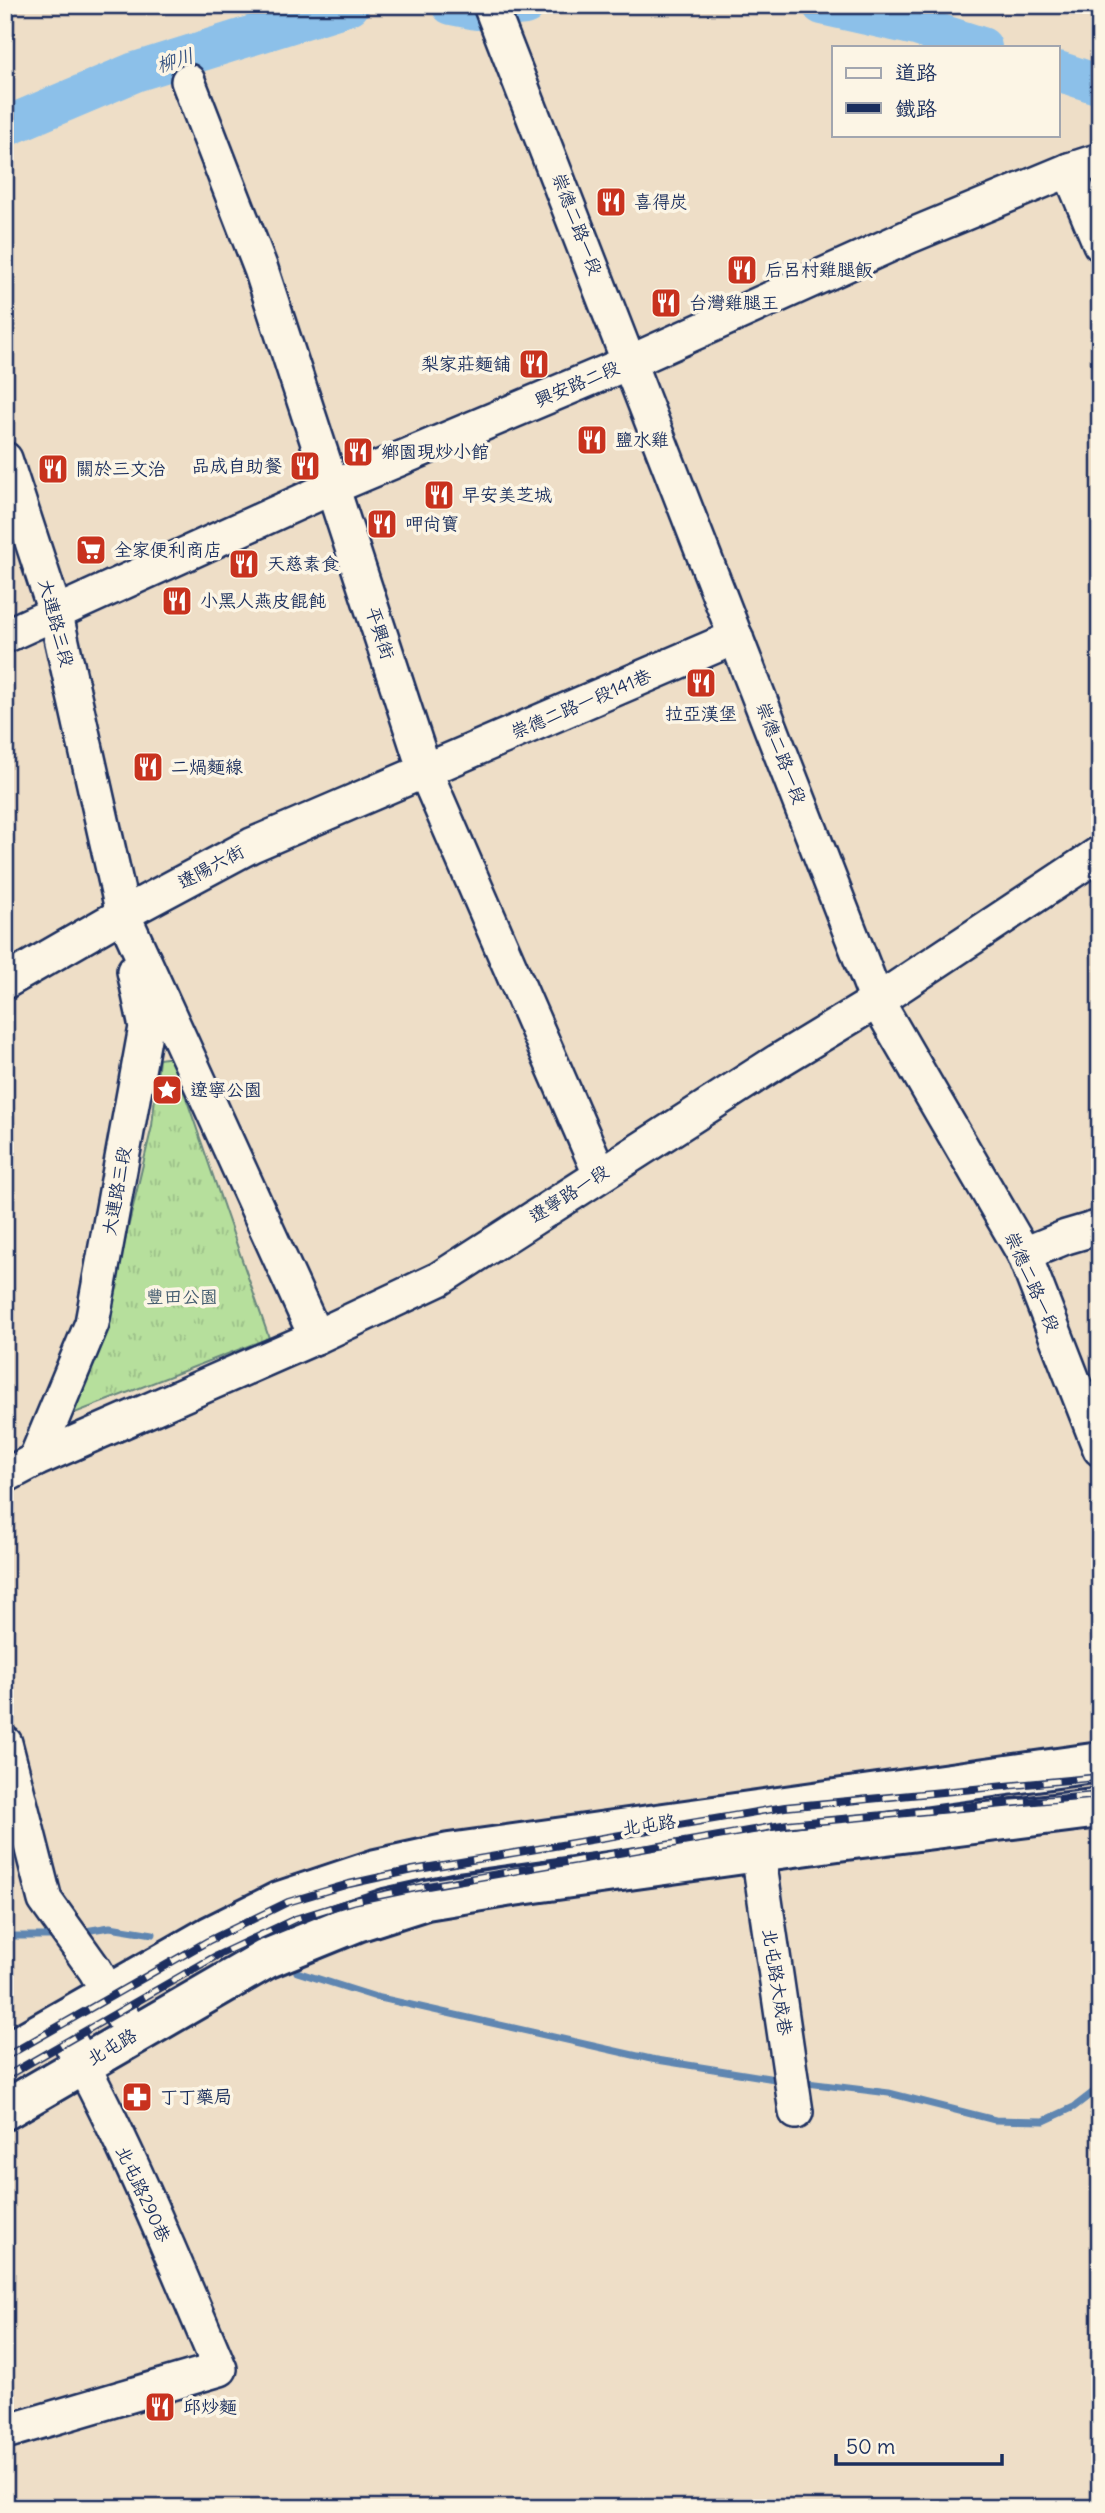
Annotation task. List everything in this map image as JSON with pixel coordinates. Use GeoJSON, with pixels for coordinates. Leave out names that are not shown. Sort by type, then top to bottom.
{"type":"FeatureCollection","features":[{"type":"Feature","properties":{"kind":"main road","name":"北屯路"},"geometry":{"type":"LineString","coordinates":[[108,1994],[210,1936],[280,1901],[376,1869],[450,1853],[1100,1762]]}},
{"type":"Feature","properties":{"kind":"main road"},"geometry":{"type":"LineString","coordinates":[[758,1852],[1100,1808]]}},
{"type":"Feature","properties":{"kind":"main road","name":"北屯路"},"geometry":{"type":"LineString","coordinates":[[5,2110],[266,1959],[357,1922],[426,1900],[758,1852]]}},
{"type":"Feature","properties":{"kind":"main road"},"geometry":{"type":"LineString","coordinates":[[5,2053],[108,1994]]}},
{"type":"Feature","properties":{"kind":"street","name":"崇德二路一段"},"geometry":{"type":"LineString","coordinates":[[491,5],[877,1001],[1024,1254],[1100,1449]]}},
{"type":"Feature","properties":{"kind":"street","name":"平興街"},"geometry":{"type":"LineString","coordinates":[[188,81],[261,269],[425,771],[600,1174]]}},
{"type":"Feature","properties":{"kind":"street","name":"興安路二段"},"geometry":{"type":"LineString","coordinates":[[5,636],[333,487],[630,362],[911,236],[1084,165]]}},
{"type":"Feature","properties":{"kind":"street"},"geometry":{"type":"LineString","coordinates":[[1084,165],[1100,244]]}},
{"type":"Feature","properties":{"kind":"street","name":"大連路三段"},"geometry":{"type":"LineString","coordinates":[[5,459],[56,615],[146,1027],[92,1323],[34,1460]]}},
{"type":"Feature","properties":{"kind":"street","name":"崇德二路一段141巷"},"geometry":{"type":"LineString","coordinates":[[425,771],[736,637]]}},
{"type":"Feature","properties":{"kind":"street","name":"遼陽六街"},"geometry":{"type":"LineString","coordinates":[[5,982],[123,914],[253,845],[425,771]]}},
{"type":"Feature","properties":{"kind":"street","name":"遼寧路一段"},"geometry":{"type":"LineString","coordinates":[[5,1476],[34,1460],[316,1337],[439,1279],[778,1060],[877,1001],[1100,853]]}},
{"type":"Feature","properties":{"kind":"street","name":"大連路三段"},"geometry":{"type":"LineString","coordinates":[[123,914],[316,1337]]}},
{"type":"Feature","properties":{"kind":"street"},"geometry":{"type":"LineString","coordinates":[[1024,1254],[1100,1227]]}},
{"type":"Feature","properties":{"kind":"street"},"geometry":{"type":"LineString","coordinates":[[5,1743],[46,1900],[133,2035]]}},
{"type":"Feature","properties":{"kind":"street","name":"北屯路大成巷"},"geometry":{"type":"LineString","coordinates":[[758,1852],[795,2105]]}},
{"type":"Feature","properties":{"kind":"street","name":"北屯路290巷"},"geometry":{"type":"LineString","coordinates":[[5,2432],[220,2369],[161,2230],[83,2064],[59,2022]]}},
{"type":"Feature","properties":{"kind":"green space","name":"豐田公園"},"geometry":{"type":"Polygon","coordinates":[[[172,1057],[269,1338],[62,1418],[104,1330],[152,1126],[159,1059],[172,1057]]]}},
{"type":"Feature","properties":{"kind":"waterway","name":"柳川"},"geometry":{"type":"LineString","coordinates":[[5,127],[135,72],[350,5]]}},
{"type":"Feature","properties":{"kind":"waterway","name":"柳川"},"geometry":{"type":"LineString","coordinates":[[451,5],[476,10],[525,5]]}},
{"type":"Feature","properties":{"kind":"waterway","name":"柳川"},"geometry":{"type":"LineString","coordinates":[[822,5],[916,26],[979,46]]}},
{"type":"Feature","properties":{"kind":"waterway","name":"柳川"},"geometry":{"type":"LineString","coordinates":[[1060,72],[1100,85]]}},
{"type":"Feature","properties":{"kind":"waterway"},"geometry":{"type":"LineString","coordinates":[[85,1931],[110,1927],[153,1934]]}},
{"type":"Feature","properties":{"kind":"waterway"},"geometry":{"type":"LineString","coordinates":[[5,1936],[50,1936]]}},
{"type":"Feature","properties":{"kind":"waterway"},"geometry":{"type":"LineString","coordinates":[[297,1972],[376,1997],[651,2059],[781,2080]]}},
{"type":"Feature","properties":{"kind":"waterway"},"geometry":{"type":"LineString","coordinates":[[799,2082],[889,2093],[995,2120],[1044,2121],[1074,2107],[1100,2087]]}},
{"type":"Feature","properties":{"kind":"railway"},"geometry":{"type":"LineString","coordinates":[[5,2057],[208,1941],[288,1902],[349,1884],[413,1870],[785,1807],[1100,1777]]}},
{"type":"Feature","properties":{"kind":"railway"},"geometry":{"type":"LineString","coordinates":[[5,2077],[216,1956],[295,1919],[353,1901],[788,1824],[1100,1795]]}},
{"type":"Feature","properties":{"kind":"place","name":"喜得炭"},"geometry":{"type":"Point","coordinates":[611,202]}},
{"type":"Feature","properties":{"kind":"place","name":"后呂村雞腿飯"},"geometry":{"type":"Point","coordinates":[742,270]}},
{"type":"Feature","properties":{"kind":"place","name":"台灣雞腿王"},"geometry":{"type":"Point","coordinates":[666,303]}},
{"type":"Feature","properties":{"kind":"place","name":"梨家莊麵舖"},"geometry":{"type":"Point","coordinates":[534,364]}},
{"type":"Feature","properties":{"kind":"place","name":"鹽水雞"},"geometry":{"type":"Point","coordinates":[592,440]}},
{"type":"Feature","properties":{"kind":"place","name":"鄉園現炒小館"},"geometry":{"type":"Point","coordinates":[358,452]}},
{"type":"Feature","properties":{"kind":"place","name":"品成自助餐"},"geometry":{"type":"Point","coordinates":[305,466]}},
{"type":"Feature","properties":{"kind":"place","name":"關於三文治"},"geometry":{"type":"Point","coordinates":[53,469]}},
{"type":"Feature","properties":{"kind":"place","name":"早安美芝城"},"geometry":{"type":"Point","coordinates":[439,495]}},
{"type":"Feature","properties":{"kind":"place","name":"呷尚寶"},"geometry":{"type":"Point","coordinates":[382,524]}},
{"type":"Feature","properties":{"kind":"place","name":"全家便利商店"},"geometry":{"type":"Point","coordinates":[91,550]}},
{"type":"Feature","properties":{"kind":"place","name":"天慈素食"},"geometry":{"type":"Point","coordinates":[244,564]}},
{"type":"Feature","properties":{"kind":"place","name":"小黑人燕皮餛飩"},"geometry":{"type":"Point","coordinates":[177,601]}},
{"type":"Feature","properties":{"kind":"place","name":"拉亞漢堡"},"geometry":{"type":"Point","coordinates":[701,683]}},
{"type":"Feature","properties":{"kind":"place","name":"二煱麵線"},"geometry":{"type":"Point","coordinates":[148,767]}},
{"type":"Feature","properties":{"kind":"place","name":"遼寧公園"},"geometry":{"type":"Point","coordinates":[167,1090]}},
{"type":"Feature","properties":{"kind":"place","name":"丁丁藥局"},"geometry":{"type":"Point","coordinates":[137,2097]}},
{"type":"Feature","properties":{"kind":"place","name":"邱炒麵"},"geometry":{"type":"Point","coordinates":[160,2407]}}]}
